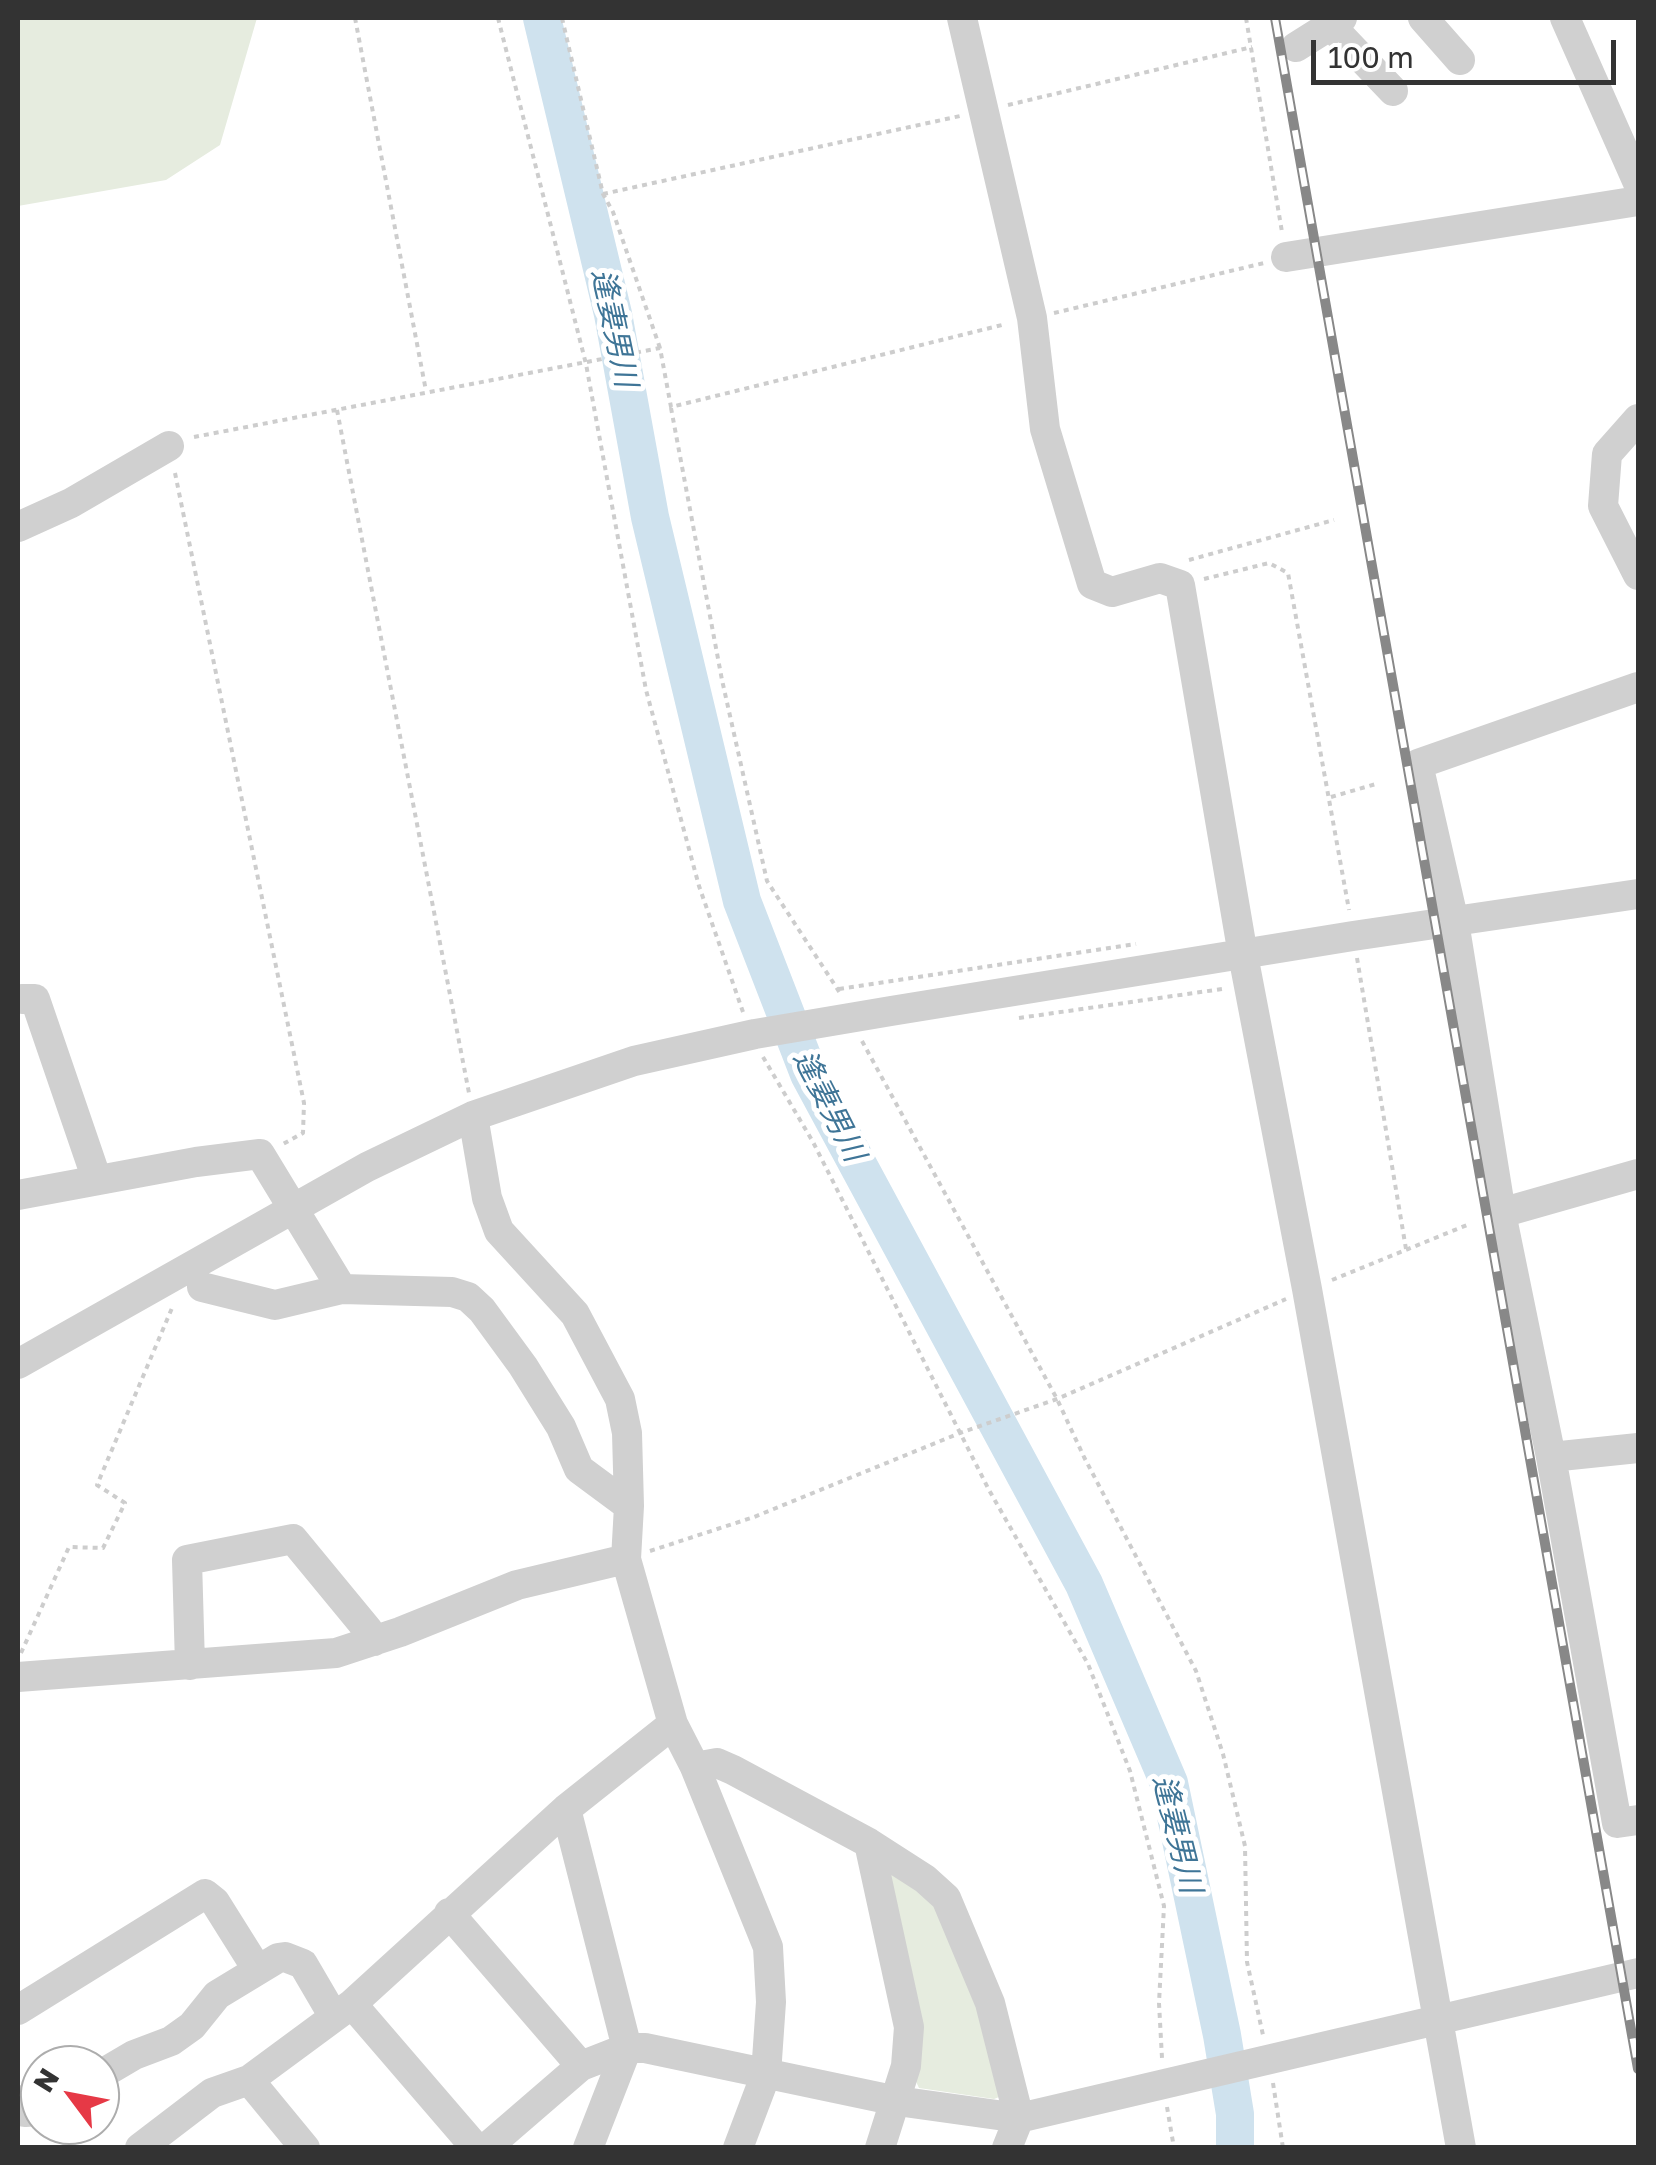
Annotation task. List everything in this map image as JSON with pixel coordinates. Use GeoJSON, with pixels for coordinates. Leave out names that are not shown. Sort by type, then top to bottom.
{"type":"FeatureCollection","features":[{"type":"Feature","properties":{"kind":"street"},"geometry":{"type":"LineString","coordinates":[[962,18],[1032,318],[1045,429],[1092,584],[1112,592],[1170,582],[1308,1290],[1462,2148]]}},
{"type":"Feature","properties":{"kind":"street"},"geometry":{"type":"LineString","coordinates":[[1423,18],[1460,60]]}},
{"type":"Feature","properties":{"kind":"street"},"geometry":{"type":"LineString","coordinates":[[1564,18],[1638,183]]}},
{"type":"Feature","properties":{"kind":"street"},"geometry":{"type":"LineString","coordinates":[[1296,46],[1333,20],[1393,90]]}},
{"type":"Feature","properties":{"kind":"street"},"geometry":{"type":"LineString","coordinates":[[1286,258],[1638,201]]}},
{"type":"Feature","properties":{"kind":"street"},"geometry":{"type":"LineString","coordinates":[[1638,419],[1606,454],[1603,506],[1638,575]]}},
{"type":"Feature","properties":{"kind":"street"},"geometry":{"type":"LineString","coordinates":[[18,527],[71,503],[169,446]]}},
{"type":"Feature","properties":{"kind":"street"},"geometry":{"type":"LineString","coordinates":[[1638,687],[1418,764],[1454,922],[1501,1214],[1552,1457],[1617,1823],[1638,1820]]}},
{"type":"Feature","properties":{"kind":"street"},"geometry":{"type":"LineString","coordinates":[[18,1364],[367,1166],[473,1116],[634,1060],[755,1034],[1353,936],[1638,894]]}},
{"type":"Feature","properties":{"kind":"street"},"geometry":{"type":"LineString","coordinates":[[22,998],[35,998],[97,1180]]}},
{"type":"Feature","properties":{"kind":"street"},"geometry":{"type":"LineString","coordinates":[[473,1116],[487,1198],[499,1231],[575,1314],[620,1399],[627,1433],[626,1559],[674,1724],[768,1947],[771,2002],[766,2074],[738,2148]]}},
{"type":"Feature","properties":{"kind":"street"},"geometry":{"type":"LineString","coordinates":[[18,1195],[260,1154],[342,1289]]}},
{"type":"Feature","properties":{"kind":"street"},"geometry":{"type":"LineString","coordinates":[[1501,1214],[1638,1174]]}},
{"type":"Feature","properties":{"kind":"street"},"geometry":{"type":"LineString","coordinates":[[202,1287],[275,1305],[342,1289],[452,1292],[468,1297],[523,1366],[562,1428],[579,1469],[629,1506]]}},
{"type":"Feature","properties":{"kind":"street"},"geometry":{"type":"LineString","coordinates":[[1552,1457],[1638,1448]]}},
{"type":"Feature","properties":{"kind":"street"},"geometry":{"type":"LineString","coordinates":[[190,1665],[187,1560],[293,1540],[374,1641]]}},
{"type":"Feature","properties":{"kind":"street"},"geometry":{"type":"LineString","coordinates":[[18,1676],[336,1653],[517,1585],[626,1559]]}},
{"type":"Feature","properties":{"kind":"street"},"geometry":{"type":"LineString","coordinates":[[140,2148],[212,2093],[249,2080],[343,2011],[566,1809],[674,1724]]}},
{"type":"Feature","properties":{"kind":"street"},"geometry":{"type":"LineString","coordinates":[[694,1766],[718,1763],[869,1843],[925,1879],[946,1898],[990,2003],[1020,2118],[1007,2148]]}},
{"type":"Feature","properties":{"kind":"street"},"geometry":{"type":"LineString","coordinates":[[566,1809],[627,2048],[588,2148]]}},
{"type":"Feature","properties":{"kind":"street"},"geometry":{"type":"LineString","coordinates":[[869,1843],[909,2027],[906,2066],[880,2148]]}},
{"type":"Feature","properties":{"kind":"street"},"geometry":{"type":"LineString","coordinates":[[18,2010],[204,1894],[215,1902],[256,1969]]}},
{"type":"Feature","properties":{"kind":"street"},"geometry":{"type":"LineString","coordinates":[[448,1914],[581,2066]]}},
{"type":"Feature","properties":{"kind":"street"},"geometry":{"type":"LineString","coordinates":[[120,2063],[170,2041],[192,2026],[217,1995],[256,1969],[285,1957],[302,1964],[476,2148]]}},
{"type":"Feature","properties":{"kind":"street"},"geometry":{"type":"LineString","coordinates":[[486,2148],[581,2066],[627,2048],[645,2048],[897,2101],[1020,2118],[1638,1973]]}},
{"type":"Feature","properties":{"kind":"street"},"geometry":{"type":"LineString","coordinates":[[249,2080],[305,2148]]}},
{"type":"Feature","properties":{"kind":"path"},"geometry":{"type":"LineString","coordinates":[[356,18],[426,392]]}},
{"type":"Feature","properties":{"kind":"path"},"geometry":{"type":"LineString","coordinates":[[498,18],[586,364],[646,690],[699,886],[739,1004],[765,1064],[813,1142],[960,1433],[1088,1664],[1130,1771],[1164,1906],[1158,2003],[1174,2148]]}},
{"type":"Feature","properties":{"kind":"path"},"geometry":{"type":"LineString","coordinates":[[562,18],[603,194],[613,212],[660,348],[722,680],[766,881],[839,989],[841,1020],[1057,1399],[1196,1670],[1245,1846],[1247,1962],[1283,2148]]}},
{"type":"Feature","properties":{"kind":"path"},"geometry":{"type":"LineString","coordinates":[[671,408],[1286,258],[1246,18]]}},
{"type":"Feature","properties":{"kind":"path"},"geometry":{"type":"LineString","coordinates":[[603,194],[1252,47]]}},
{"type":"Feature","properties":{"kind":"path"},"geometry":{"type":"LineString","coordinates":[[260,1154],[303,1133],[304,1103],[169,446],[184,439],[660,348]]}},
{"type":"Feature","properties":{"kind":"path"},"geometry":{"type":"LineString","coordinates":[[337,410],[473,1116]]}},
{"type":"Feature","properties":{"kind":"path"},"geometry":{"type":"LineString","coordinates":[[1334,520],[1158,569],[1170,582],[1269,563],[1288,573],[1331,797],[1406,1250]]}},
{"type":"Feature","properties":{"kind":"path"},"geometry":{"type":"LineString","coordinates":[[1331,797],[1376,784]]}},
{"type":"Feature","properties":{"kind":"path"},"geometry":{"type":"LineString","coordinates":[[839,989],[1152,941]]}},
{"type":"Feature","properties":{"kind":"path"},"geometry":{"type":"LineString","coordinates":[[626,1559],[754,1516],[960,1433],[1057,1399],[1467,1224]]}},
{"type":"Feature","properties":{"kind":"path"},"geometry":{"type":"LineString","coordinates":[[18,1662],[69,1547],[103,1548],[125,1504],[97,1485],[173,1306],[202,1287]]}},
{"type":"Feature","properties":{"kind":"shaded area"},"geometry":{"type":"Polygon","coordinates":[[[18,18],[257,18],[220,145],[166,180],[18,206],[18,18]]]}},
{"type":"Feature","properties":{"kind":"shaded area"},"geometry":{"type":"Polygon","coordinates":[[[889,1863],[943,1901],[1007,2094],[994,2099],[919,2088],[913,2075],[889,1863]]]}},
{"type":"Feature","properties":{"kind":"waterway","name":"逢妻男川"},"geometry":{"type":"LineString","coordinates":[[542,18],[613,314],[650,517],[742,901],[809,1074],[1084,1584],[1169,1783],[1222,2035],[1235,2114],[1235,2148]]}},
{"type":"Feature","properties":{"kind":"railway"},"geometry":{"type":"LineString","coordinates":[[1275,18],[1638,2069]]}}]}
